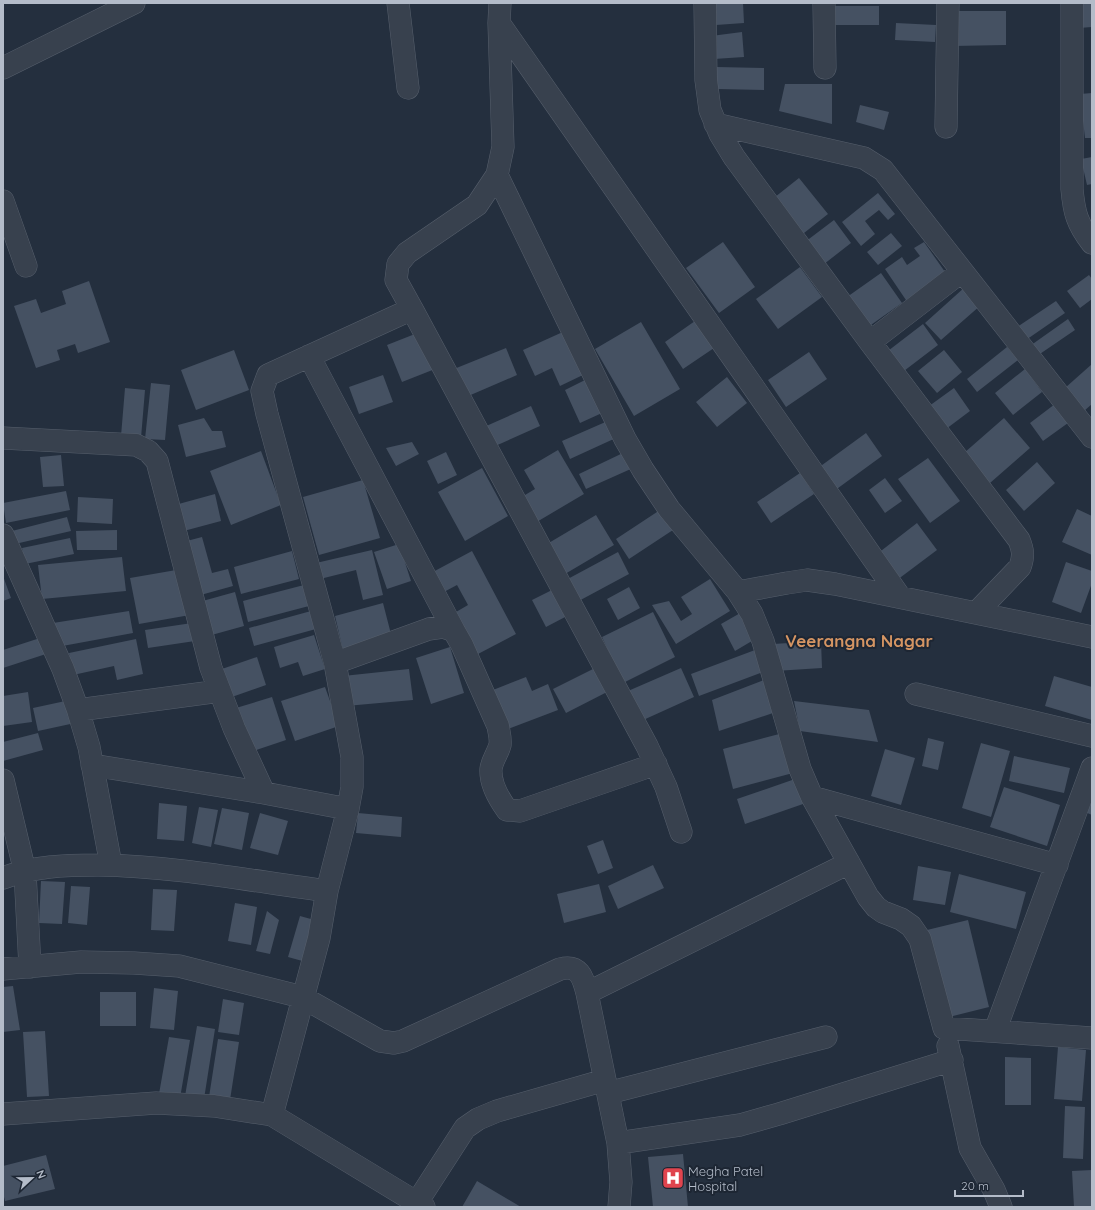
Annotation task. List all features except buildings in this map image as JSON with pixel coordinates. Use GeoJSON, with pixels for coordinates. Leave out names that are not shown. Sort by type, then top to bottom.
{"type":"FeatureCollection","features":[{"type":"Feature","properties":{"kind":"street"},"geometry":{"type":"LineString","coordinates":[[3,68],[134,3]]}},
{"type":"Feature","properties":{"kind":"street"},"geometry":{"type":"LineString","coordinates":[[398,3],[408,88]]}},
{"type":"Feature","properties":{"kind":"street"},"geometry":{"type":"LineString","coordinates":[[705,3],[706,80],[710,110],[720,134],[734,157],[1018,540],[1023,550],[1023,558],[1020,566],[976,613]]}},
{"type":"Feature","properties":{"kind":"street"},"geometry":{"type":"LineString","coordinates":[[824,3],[825,68]]}},
{"type":"Feature","properties":{"kind":"street"},"geometry":{"type":"LineString","coordinates":[[946,127],[948,3]]}},
{"type":"Feature","properties":{"kind":"street"},"geometry":{"type":"LineString","coordinates":[[1072,3],[1073,202],[1082,231],[1092,244]]}},
{"type":"Feature","properties":{"kind":"street"},"geometry":{"type":"LineString","coordinates":[[499,13],[503,147],[497,175],[477,205],[407,253],[398,264],[396,280],[620,694],[656,764],[666,787],[681,832]]}},
{"type":"Feature","properties":{"kind":"street"},"geometry":{"type":"LineString","coordinates":[[499,13],[900,598]]}},
{"type":"Feature","properties":{"kind":"street"},"geometry":{"type":"LineString","coordinates":[[715,124],[864,158],[883,170],[1092,437]]}},
{"type":"Feature","properties":{"kind":"street"},"geometry":{"type":"LineString","coordinates":[[497,175],[625,439],[643,470],[669,509],[738,592],[752,614],[763,641],[800,769],[812,797],[868,897],[876,907],[883,912],[900,919],[911,926],[920,939],[952,1060],[970,1148],[994,1190],[1001,1207]]}},
{"type":"Feature","properties":{"kind":"street"},"geometry":{"type":"LineString","coordinates":[[3,201],[16,256]]}},
{"type":"Feature","properties":{"kind":"street"},"geometry":{"type":"LineString","coordinates":[[870,342],[962,272]]}},
{"type":"Feature","properties":{"kind":"street"},"geometry":{"type":"LineString","coordinates":[[272,1115],[302,997],[319,938],[327,891],[348,809],[352,787],[352,757],[336,663],[266,414],[262,392],[268,375],[412,309]]}},
{"type":"Feature","properties":{"kind":"street"},"geometry":{"type":"LineString","coordinates":[[309,356],[462,645],[498,726],[500,745],[493,760],[491,770],[499,798],[507,810],[520,811],[656,764]]}},
{"type":"Feature","properties":{"kind":"street"},"geometry":{"type":"LineString","coordinates":[[3,438],[136,445],[148,451],[157,461],[211,668],[234,728],[264,793]]}},
{"type":"Feature","properties":{"kind":"street"},"geometry":{"type":"LineString","coordinates":[[3,535],[63,669],[78,710],[89,746],[111,865]]}},
{"type":"Feature","properties":{"kind":"street"},"geometry":{"type":"LineString","coordinates":[[738,592],[787,582],[807,580],[835,584],[1092,637]]}},
{"type":"Feature","properties":{"kind":"street"},"geometry":{"type":"LineString","coordinates":[[336,663],[429,629],[443,628],[454,631]]}},
{"type":"Feature","properties":{"kind":"street"},"geometry":{"type":"LineString","coordinates":[[78,710],[220,691]]}},
{"type":"Feature","properties":{"kind":"street"},"geometry":{"type":"LineString","coordinates":[[916,694],[1092,736]]}},
{"type":"Feature","properties":{"kind":"street"},"geometry":{"type":"LineString","coordinates":[[92,765],[264,793],[348,809]]}},
{"type":"Feature","properties":{"kind":"street"},"geometry":{"type":"LineString","coordinates":[[995,1031],[1092,768]]}},
{"type":"Feature","properties":{"kind":"street"},"geometry":{"type":"LineString","coordinates":[[3,780],[24,872],[30,967]]}},
{"type":"Feature","properties":{"kind":"street"},"geometry":{"type":"LineString","coordinates":[[812,797],[1056,865]]}},
{"type":"Feature","properties":{"kind":"street"},"geometry":{"type":"LineString","coordinates":[[587,993],[849,863]]}},
{"type":"Feature","properties":{"kind":"street"},"geometry":{"type":"LineString","coordinates":[[3,878],[41,868],[74,865],[111,865],[155,867],[327,891]]}},
{"type":"Feature","properties":{"kind":"street"},"geometry":{"type":"LineString","coordinates":[[3,969],[81,962],[179,966],[302,997],[380,1041],[394,1043],[403,1041],[560,969],[568,967],[576,970],[583,977],[587,993],[618,1143],[622,1182],[619,1207]]}},
{"type":"Feature","properties":{"kind":"street"},"geometry":{"type":"LineString","coordinates":[[944,1028],[1092,1038]]}},
{"type":"Feature","properties":{"kind":"street"},"geometry":{"type":"LineString","coordinates":[[3,1114],[156,1103],[214,1106],[272,1115],[418,1205],[465,1128],[478,1119],[497,1111],[826,1037]]}},
{"type":"Feature","properties":{"kind":"street"},"geometry":{"type":"LineString","coordinates":[[618,1143],[740,1125],[952,1060]]}},
{"type":"Feature","properties":{"kind":"place","name":"Megha Patel Hospital"},"geometry":{"type":"Point","coordinates":[673,1178]}},
{"type":"Feature","properties":{"kind":"district","name":"Veerangna Nagar"},"geometry":{"type":"Point","coordinates":[859,641]}}]}
